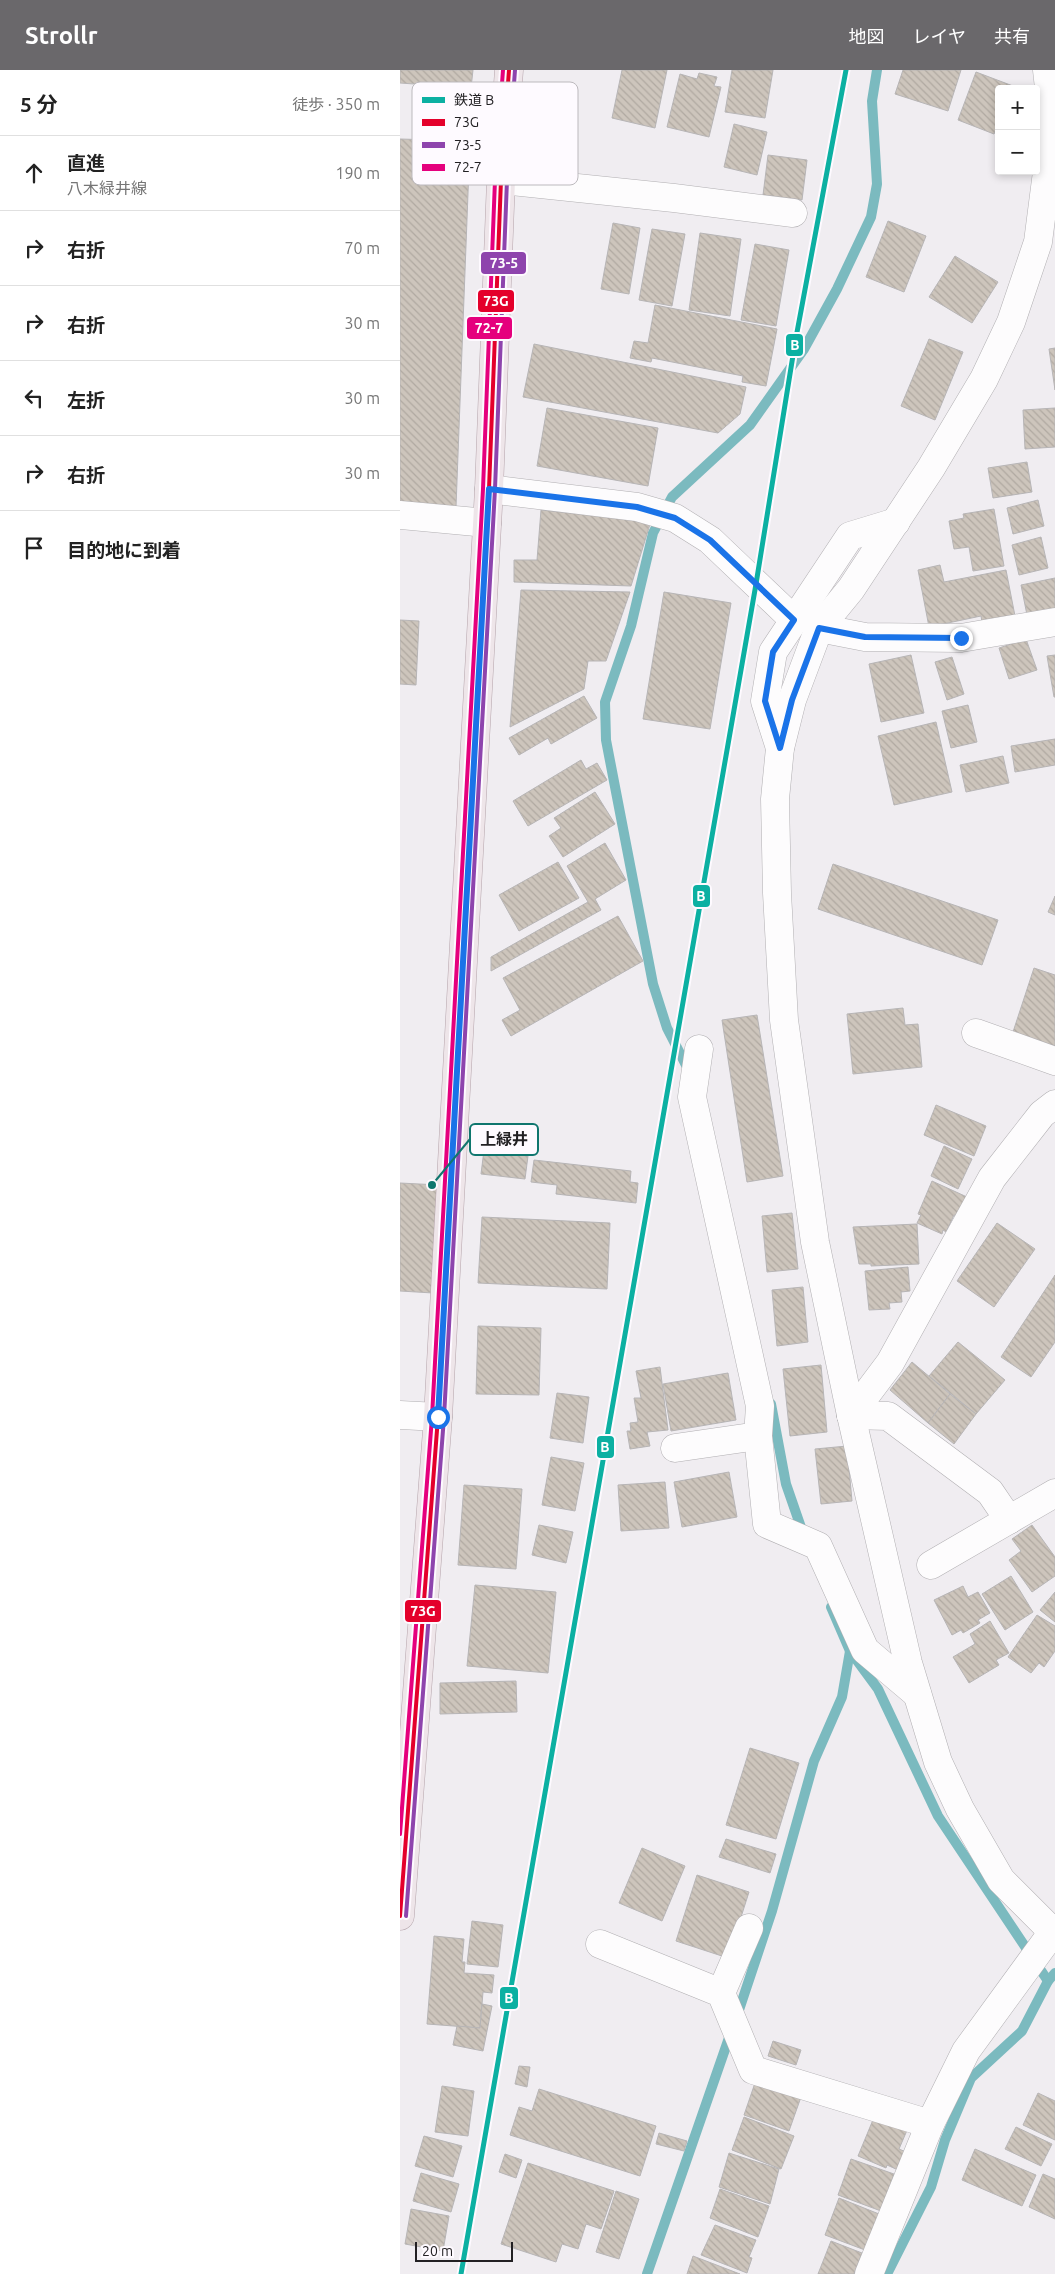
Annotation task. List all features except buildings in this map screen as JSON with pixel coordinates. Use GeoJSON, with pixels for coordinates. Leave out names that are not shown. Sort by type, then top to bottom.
{"type":"FeatureCollection","features":[{"type":"Feature","properties":{"kind":"main road"},"geometry":{"type":"LineString","coordinates":[[400,1916],[438,1417],[489,489],[501,185]]}},
{"type":"Feature","properties":{"kind":"street"},"geometry":{"type":"LineString","coordinates":[[869,2274],[930,2124],[966,2051],[1054,1932],[1001,1880],[960,1809],[938,1762],[908,1663],[851,1415],[815,1242],[784,1020],[777,893],[775,799],[780,748],[792,700],[807,624],[851,589],[896,522],[984,380],[1011,322],[1038,242],[1047,172],[1052,102],[1047,70]]}},
{"type":"Feature","properties":{"kind":"street"},"geometry":{"type":"LineString","coordinates":[[549,185],[792,213]]}},
{"type":"Feature","properties":{"kind":"street"},"geometry":{"type":"LineString","coordinates":[[489,489],[637,507],[675,518],[710,540],[807,624],[865,637],[961,638],[1055,622]]}},
{"type":"Feature","properties":{"kind":"street"},"geometry":{"type":"LineString","coordinates":[[400,515],[487,523]]}},
{"type":"Feature","properties":{"kind":"street"},"geometry":{"type":"LineString","coordinates":[[976,1033],[1055,1061]]}},
{"type":"Feature","properties":{"kind":"street"},"geometry":{"type":"LineString","coordinates":[[699,1049],[692,1097],[760,1406],[758,1436],[767,1524],[818,1546],[865,1650],[917,1694]]}},
{"type":"Feature","properties":{"kind":"street"},"geometry":{"type":"LineString","coordinates":[[851,1415],[890,1363],[992,1178],[1042,1114],[1055,1104]]}},
{"type":"Feature","properties":{"kind":"street"},"geometry":{"type":"LineString","coordinates":[[400,1415],[438,1417]]}},
{"type":"Feature","properties":{"kind":"street"},"geometry":{"type":"LineString","coordinates":[[851,1415],[888,1416],[990,1492],[1009,1520]]}},
{"type":"Feature","properties":{"kind":"street"},"geometry":{"type":"LineString","coordinates":[[675,1448],[758,1436]]}},
{"type":"Feature","properties":{"kind":"street"},"geometry":{"type":"LineString","coordinates":[[931,1565],[1055,1493]]}},
{"type":"Feature","properties":{"kind":"street"},"geometry":{"type":"LineString","coordinates":[[749,1928],[721,1992],[753,2070],[930,2124]]}},
{"type":"Feature","properties":{"kind":"street"},"geometry":{"type":"LineString","coordinates":[[600,1944],[721,1992]]}},
{"type":"Feature","properties":{"kind":"waterway"},"geometry":{"type":"LineString","coordinates":[[689,1071],[667,1028],[653,984],[606,740],[605,702],[631,626],[653,533],[672,497],[750,425],[804,349],[837,289],[871,217],[877,184],[872,101],[877,70]]}},
{"type":"Feature","properties":{"kind":"waterway"},"geometry":{"type":"LineString","coordinates":[[771,1404],[786,1484],[804,1536]]}},
{"type":"Feature","properties":{"kind":"waterway"},"geometry":{"type":"LineString","coordinates":[[831,1607],[850,1651],[878,1689],[938,1816],[1048,1981]]}},
{"type":"Feature","properties":{"kind":"waterway"},"geometry":{"type":"LineString","coordinates":[[737,2016],[772,1911],[814,1761],[842,1697],[850,1651]]}},
{"type":"Feature","properties":{"kind":"waterway"},"geometry":{"type":"LineString","coordinates":[[887,2274],[931,2187],[945,2140],[971,2078],[1022,2031],[1048,1981],[1055,1973]]}},
{"type":"Feature","properties":{"kind":"waterway"},"geometry":{"type":"LineString","coordinates":[[647,2274],[731,2032]]}},
{"type":"Feature","properties":{"kind":"rail line","name":"B"},"geometry":{"type":"LineString","coordinates":[[461,2274],[756,584],[795,343],[846,70]]}},
{"type":"Feature","properties":{"kind":"transit line","name":"72-7"},"geometry":{"type":"LineString","coordinates":[[502,82],[503,70]]}},
{"type":"Feature","properties":{"kind":"transit line","name":"73G"},"geometry":{"type":"LineString","coordinates":[[508,82],[509,70]]}},
{"type":"Feature","properties":{"kind":"transit line","name":"73-5"},"geometry":{"type":"LineString","coordinates":[[514,82],[515,70]]}},
{"type":"Feature","properties":{"kind":"transit line","name":"72-7"},"geometry":{"type":"LineString","coordinates":[[400,1834],[432,1417],[483,489],[495,185]]}},
{"type":"Feature","properties":{"kind":"transit line","name":"73G"},"geometry":{"type":"LineString","coordinates":[[400,1916],[438,1417],[489,489],[501,185]]}},
{"type":"Feature","properties":{"kind":"transit line","name":"73-5"},"geometry":{"type":"LineString","coordinates":[[406,1916],[444,1417],[495,489],[507,185]]}},
{"type":"Feature","properties":{"kind":"place","name":"上緑井"},"geometry":{"type":"Point","coordinates":[432,1185]}},
{"type":"Feature","properties":{"kind":"route"},"geometry":{"type":"LineString","coordinates":[[438,1417],[489,489],[637,507],[675,518],[710,540],[794,620],[773,652],[765,701],[780,748],[792,700],[819,628],[865,637],[961,638]]}}]}
